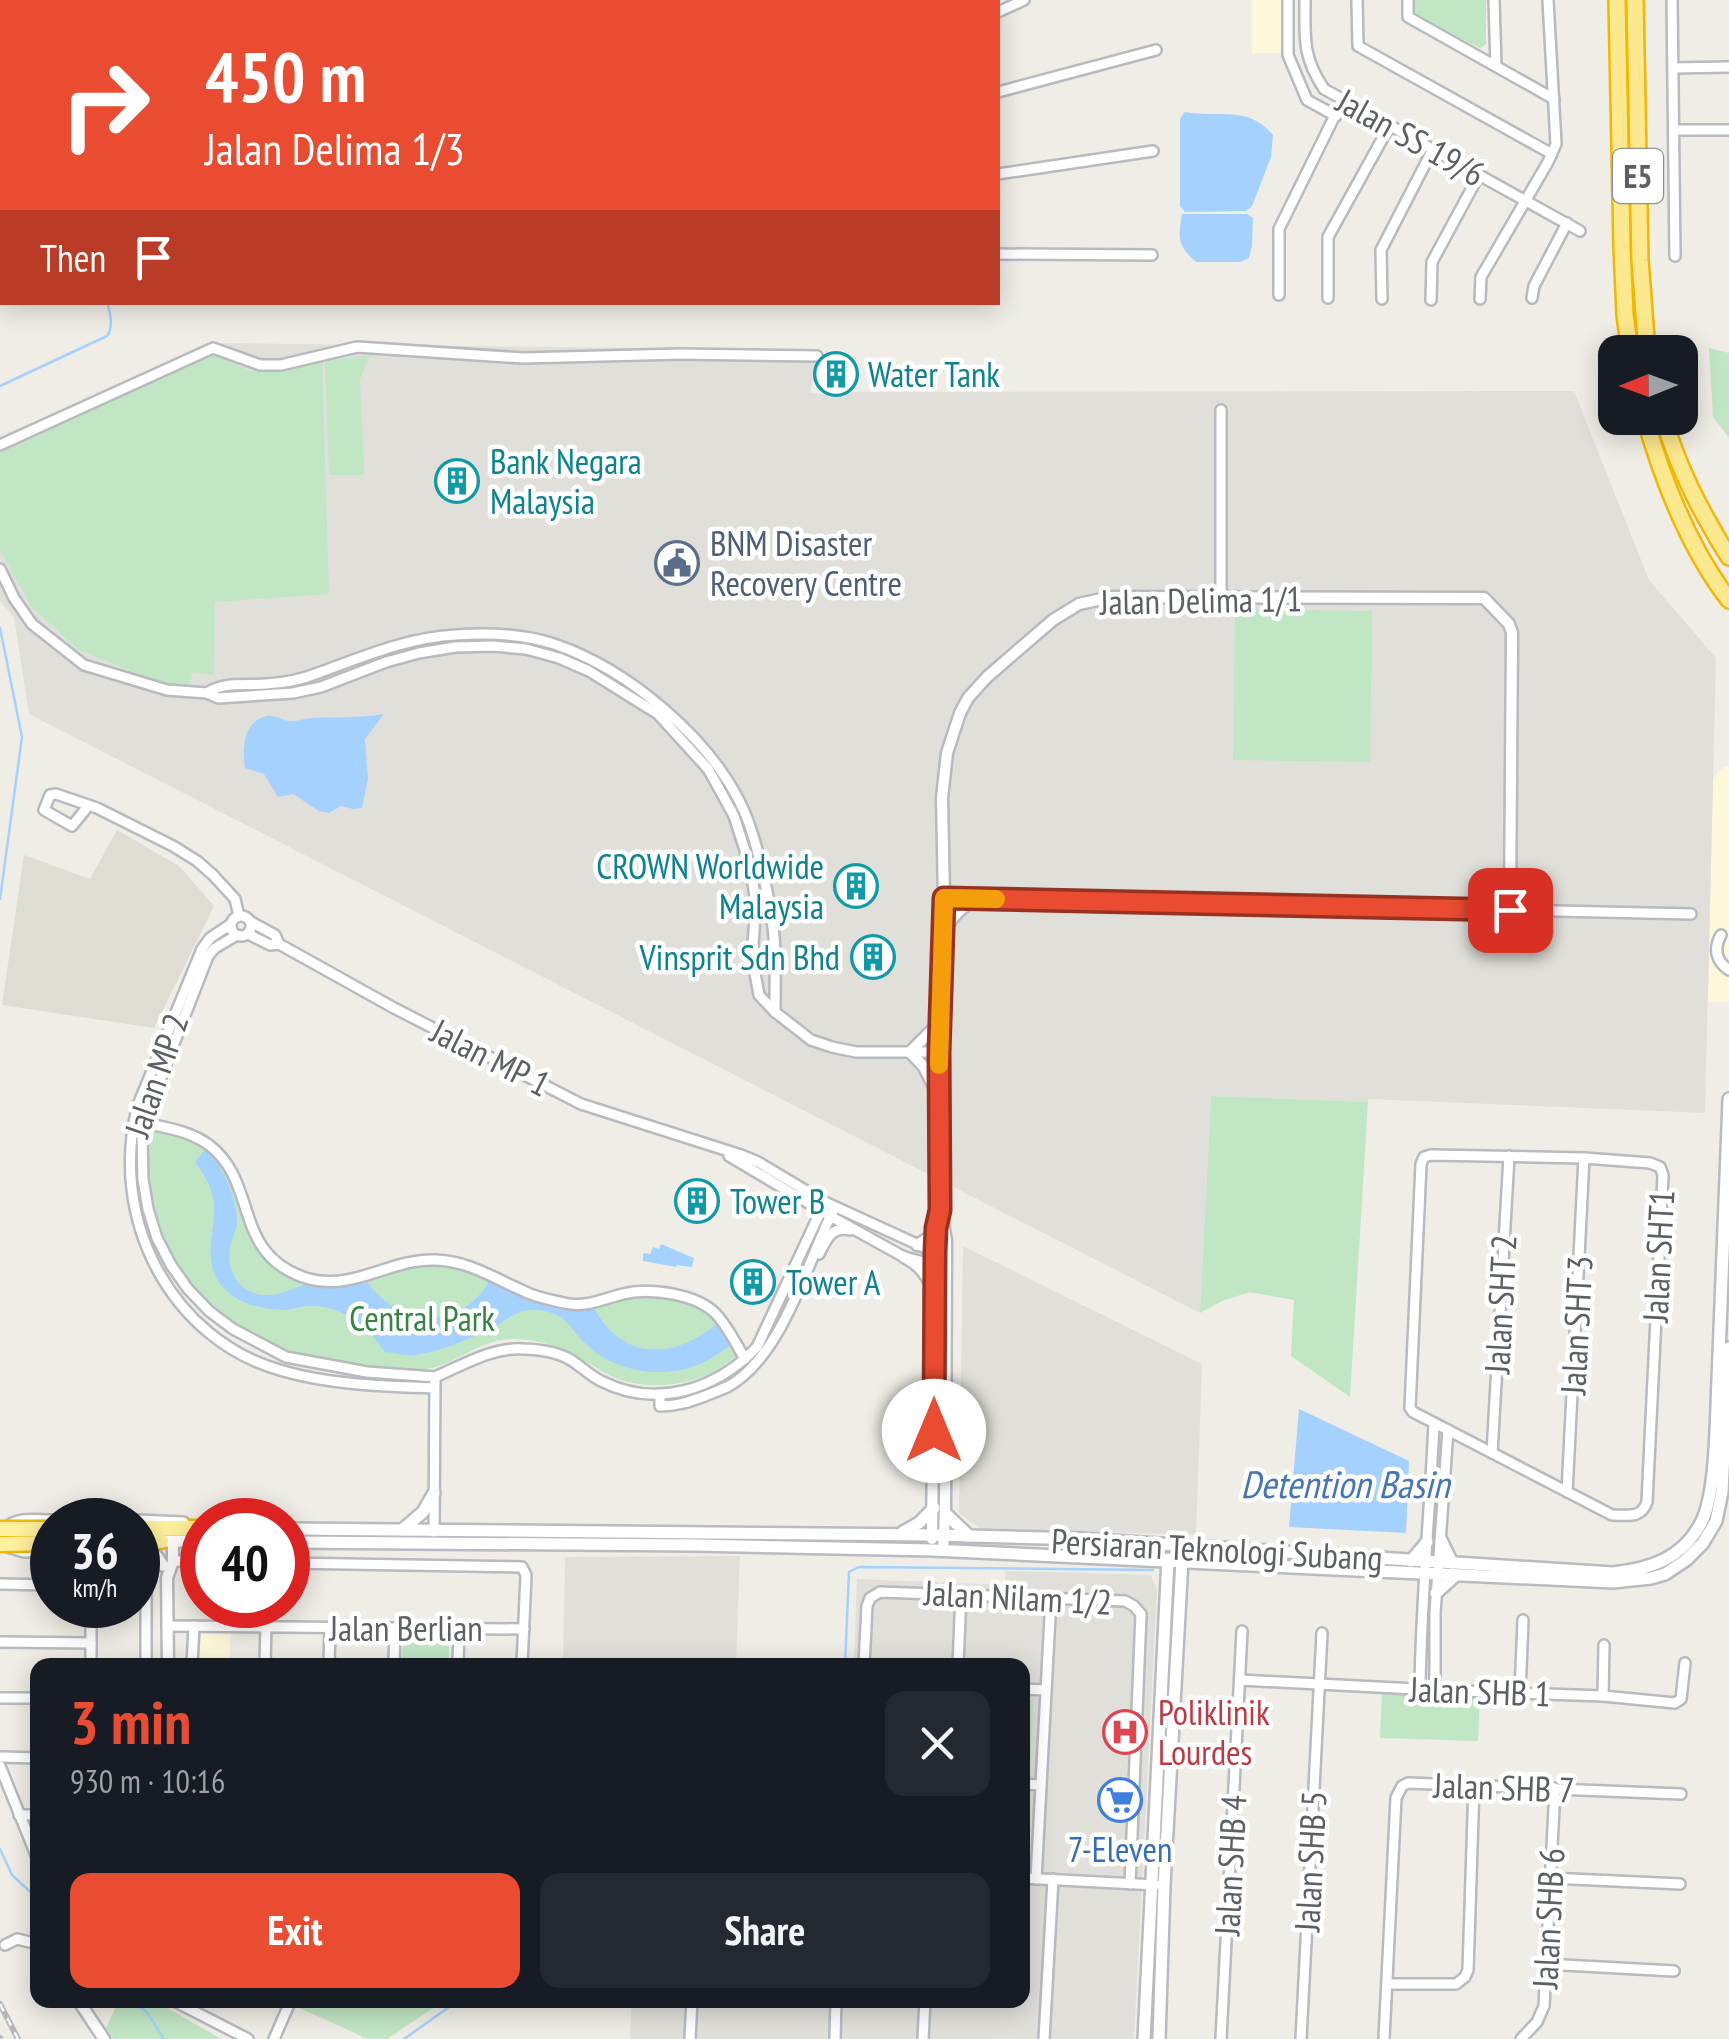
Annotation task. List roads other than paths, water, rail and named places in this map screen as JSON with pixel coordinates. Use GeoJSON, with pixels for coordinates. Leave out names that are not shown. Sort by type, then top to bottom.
{"type":"FeatureCollection","features":[{"type":"Feature","properties":{"kind":"highway","name":"E5"},"geometry":{"type":"LineString","coordinates":[[1617,0],[1627,335]]}},
{"type":"Feature","properties":{"kind":"highway","name":"E5"},"geometry":{"type":"LineString","coordinates":[[1635,0],[1640,260],[1646,335]]}},
{"type":"Feature","properties":{"kind":"highway"},"geometry":{"type":"LineString","coordinates":[[1650,435],[1680,515],[1714,581],[1729,600]]}},
{"type":"Feature","properties":{"kind":"highway"},"geometry":{"type":"LineString","coordinates":[[1668,435],[1705,519],[1729,557]]}},
{"type":"Feature","properties":{"kind":"highway"},"geometry":{"type":"LineString","coordinates":[[0,1530],[30,1529]]}},
{"type":"Feature","properties":{"kind":"highway"},"geometry":{"type":"LineString","coordinates":[[160,1541],[167,1541]]}},
{"type":"Feature","properties":{"kind":"highway"},"geometry":{"type":"LineString","coordinates":[[0,1544],[30,1543]]}},
{"type":"Feature","properties":{"kind":"main road","name":"Persiaran Teknologi Subang"},"geometry":{"type":"LineString","coordinates":[[695,1538],[1419,1571],[1446,1568],[1613,1572],[1662,1563],[1680,1550],[1703,1520],[1711,1492],[1729,1099]]}},
{"type":"Feature","properties":{"kind":"main road","name":"Persiaran Teknologi Subang"},"geometry":{"type":"LineString","coordinates":[[1446,1568],[1625,1581],[1665,1574],[1686,1560],[1716,1520],[1722,1492],[1729,1348]]}},
{"type":"Feature","properties":{"kind":"main road"},"geometry":{"type":"LineString","coordinates":[[402,1530],[423,1512],[434,1493]]}},
{"type":"Feature","properties":{"kind":"main road"},"geometry":{"type":"LineString","coordinates":[[899,1534],[939,1510],[969,1536]]}},
{"type":"Feature","properties":{"kind":"main road"},"geometry":{"type":"LineString","coordinates":[[30,1521],[7,1526],[4,1538],[12,1550],[30,1550]]}},
{"type":"Feature","properties":{"kind":"main road","name":"Persiaran Teknologi Subang"},"geometry":{"type":"LineString","coordinates":[[310,1529],[402,1530],[434,1536]]}},
{"type":"Feature","properties":{"kind":"main road","name":"Persiaran Teknologi Subang"},"geometry":{"type":"LineString","coordinates":[[310,1541],[434,1536],[938,1535],[1189,1544],[1419,1571]]}},
{"type":"Feature","properties":{"kind":"main road"},"geometry":{"type":"LineString","coordinates":[[1436,1592],[1446,1568],[1441,1540]]}},
{"type":"Feature","properties":{"kind":"main road"},"geometry":{"type":"LineString","coordinates":[[167,1541],[180,1541]]}},
{"type":"Feature","properties":{"kind":"main road"},"geometry":{"type":"LineString","coordinates":[[1419,1571],[1427,1542]]}},
{"type":"Feature","properties":{"kind":"main road"},"geometry":{"type":"LineString","coordinates":[[1144,2039],[1182,1581],[1175,1557],[1148,1544]]}},
{"type":"Feature","properties":{"kind":"main road"},"geometry":{"type":"LineString","coordinates":[[1159,2039],[1158,1885],[1166,1584],[1181,1548],[1206,1547]]}},
{"type":"Feature","properties":{"kind":"main road"},"geometry":{"type":"LineString","coordinates":[[1150,1558],[1166,1584]]}},
{"type":"Feature","properties":{"kind":"main road"},"geometry":{"type":"LineString","coordinates":[[160,1560],[167,1568]]}},
{"type":"Feature","properties":{"kind":"main road"},"geometry":{"type":"LineString","coordinates":[[1182,1581],[1199,1567],[1219,1562]]}},
{"type":"Feature","properties":{"kind":"street"},"geometry":{"type":"LineString","coordinates":[[1000,11],[1024,0]]}},
{"type":"Feature","properties":{"kind":"street"},"geometry":{"type":"LineString","coordinates":[[1288,0],[1288,54],[1307,100],[1336,116]]}},
{"type":"Feature","properties":{"kind":"street","name":"Jalan SS 19/6"},"geometry":{"type":"LineString","coordinates":[[1305,0],[1305,50],[1324,89],[1580,231]]}},
{"type":"Feature","properties":{"kind":"street"},"geometry":{"type":"LineString","coordinates":[[1357,0],[1358,46],[1552,154]]}},
{"type":"Feature","properties":{"kind":"street"},"geometry":{"type":"LineString","coordinates":[[1408,0],[1408,17],[1554,99]]}},
{"type":"Feature","properties":{"kind":"street"},"geometry":{"type":"LineString","coordinates":[[1494,0],[1496,66]]}},
{"type":"Feature","properties":{"kind":"street"},"geometry":{"type":"LineString","coordinates":[[1480,300],[1480,277],[1556,144],[1548,0]]}},
{"type":"Feature","properties":{"kind":"street"},"geometry":{"type":"LineString","coordinates":[[1672,0],[1675,256]]}},
{"type":"Feature","properties":{"kind":"street"},"geometry":{"type":"LineString","coordinates":[[1000,91],[1156,50]]}},
{"type":"Feature","properties":{"kind":"street"},"geometry":{"type":"LineString","coordinates":[[1673,68],[1729,67]]}},
{"type":"Feature","properties":{"kind":"street"},"geometry":{"type":"LineString","coordinates":[[1279,295],[1278,229],[1343,100]]}},
{"type":"Feature","properties":{"kind":"street"},"geometry":{"type":"LineString","coordinates":[[1328,298],[1328,238],[1390,126]]}},
{"type":"Feature","properties":{"kind":"street"},"geometry":{"type":"LineString","coordinates":[[1674,130],[1729,130]]}},
{"type":"Feature","properties":{"kind":"street"},"geometry":{"type":"LineString","coordinates":[[1382,299],[1381,250],[1433,149]]}},
{"type":"Feature","properties":{"kind":"street"},"geometry":{"type":"LineString","coordinates":[[1000,174],[1153,151]]}},
{"type":"Feature","properties":{"kind":"street"},"geometry":{"type":"LineString","coordinates":[[1431,300],[1432,262],[1479,174]]}},
{"type":"Feature","properties":{"kind":"street"},"geometry":{"type":"LineString","coordinates":[[1532,298],[1534,286],[1567,224]]}},
{"type":"Feature","properties":{"kind":"street"},"geometry":{"type":"LineString","coordinates":[[1000,254],[1152,255]]}},
{"type":"Feature","properties":{"kind":"street"},"geometry":{"type":"LineString","coordinates":[[0,445],[212,348],[260,365],[281,365],[356,347],[523,358],[817,356]]}},
{"type":"Feature","properties":{"kind":"street"},"geometry":{"type":"LineString","coordinates":[[1221,596],[1222,410]]}},
{"type":"Feature","properties":{"kind":"street"},"geometry":{"type":"LineString","coordinates":[[0,569],[32,624],[84,665],[167,690],[208,693],[218,698],[293,693],[419,653],[455,647],[526,649],[574,659],[619,677],[689,732],[717,765],[744,810],[774,935],[775,1012]]}},
{"type":"Feature","properties":{"kind":"street","name":"Jalan Delima 1/1"},"geometry":{"type":"LineString","coordinates":[[939,1510],[935,1295],[946,1242],[940,1210],[942,798],[946,753],[960,713],[987,677],[1053,620],[1080,604],[1128,596],[1484,598],[1509,624],[1512,634],[1510,910]]}},
{"type":"Feature","properties":{"kind":"street"},"geometry":{"type":"LineString","coordinates":[[208,693],[218,686],[304,679],[371,654],[455,634],[520,637],[554,644],[574,659]]}},
{"type":"Feature","properties":{"kind":"street"},"geometry":{"type":"LineString","coordinates":[[416,641],[419,653]]}},
{"type":"Feature","properties":{"kind":"street"},"geometry":{"type":"LineString","coordinates":[[371,654],[375,666]]}},
{"type":"Feature","properties":{"kind":"street"},"geometry":{"type":"LineString","coordinates":[[591,666],[658,714],[708,769],[734,816],[751,869],[756,904],[752,957],[759,995],[811,1040],[832,1047],[856,1052],[939,1052]]}},
{"type":"Feature","properties":{"kind":"street"},"geometry":{"type":"LineString","coordinates":[[89,805],[72,826],[44,810],[53,794],[89,805],[172,846],[214,875],[235,899],[233,933],[242,935],[252,929],[246,917],[235,920]]}},
{"type":"Feature","properties":{"kind":"street"},"geometry":{"type":"LineString","coordinates":[[944,898],[1691,914]]}},
{"type":"Feature","properties":{"kind":"street"},"geometry":{"type":"LineString","coordinates":[[943,932],[954,916],[981,899]]}},
{"type":"Feature","properties":{"kind":"street","name":"Jalan MP 2"},"geometry":{"type":"LineString","coordinates":[[235,920],[202,949],[146,1120],[143,1179],[157,1238],[170,1265],[209,1311],[232,1329],[286,1357],[435,1382]]}},
{"type":"Feature","properties":{"kind":"street","name":"Jalan MP 1"},"geometry":{"type":"LineString","coordinates":[[251,922],[275,935],[279,944]]}},
{"type":"Feature","properties":{"kind":"street"},"geometry":{"type":"LineString","coordinates":[[1721,934],[1717,956],[1729,970]]}},
{"type":"Feature","properties":{"kind":"street","name":"Jalan MP 2"},"geometry":{"type":"LineString","coordinates":[[242,935],[208,956],[138,1106],[129,1155],[139,1228],[158,1272],[193,1320],[244,1356],[280,1371],[365,1385],[435,1382],[488,1354],[522,1348],[566,1358],[614,1387],[634,1392],[682,1393],[723,1376],[757,1347],[828,1209]]}},
{"type":"Feature","properties":{"kind":"street","name":"Jalan MP 1"},"geometry":{"type":"LineString","coordinates":[[242,935],[270,945],[279,944],[581,1104],[714,1146],[828,1209],[917,1245],[940,1260]]}},
{"type":"Feature","properties":{"kind":"street"},"geometry":{"type":"LineString","coordinates":[[910,1052],[940,1022]]}},
{"type":"Feature","properties":{"kind":"street"},"geometry":{"type":"LineString","coordinates":[[910,1052],[930,1076],[940,1106]]}},
{"type":"Feature","properties":{"kind":"street"},"geometry":{"type":"LineString","coordinates":[[146,1120],[208,1144],[229,1165],[250,1226],[262,1246],[282,1266],[308,1278],[334,1282],[434,1260],[472,1266],[531,1294],[577,1306],[633,1292],[664,1293],[710,1309],[745,1359]]}},
{"type":"Feature","properties":{"kind":"street","name":"Jalan SHT 2"},"geometry":{"type":"LineString","coordinates":[[1492,1453],[1509,1156]]}},
{"type":"Feature","properties":{"kind":"street","name":"Jalan SHT1"},"geometry":{"type":"LineString","coordinates":[[1424,1157],[1584,1158],[1650,1163],[1660,1166],[1663,1175],[1647,1502],[1639,1515],[1612,1515],[1413,1412],[1409,1402],[1424,1157]]}},
{"type":"Feature","properties":{"kind":"street","name":"Jalan SHT 3"},"geometry":{"type":"LineString","coordinates":[[1567,1492],[1584,1158]]}},
{"type":"Feature","properties":{"kind":"street","name":"Jalan MP 2"},"geometry":{"type":"LineString","coordinates":[[660,1394],[660,1406],[684,1404],[726,1387],[765,1354],[786,1316],[828,1209]]}},
{"type":"Feature","properties":{"kind":"street","name":"Jalan MP 1"},"geometry":{"type":"LineString","coordinates":[[828,1209],[904,1256],[940,1260]]}},
{"type":"Feature","properties":{"kind":"street","name":"Jalan Delima 1/1"},"geometry":{"type":"LineString","coordinates":[[937,1550],[940,1260],[936,1228],[940,1210]]}},
{"type":"Feature","properties":{"kind":"street"},"geometry":{"type":"LineString","coordinates":[[796,1292],[830,1234],[844,1228],[858,1231]]}},
{"type":"Feature","properties":{"kind":"street"},"geometry":{"type":"LineString","coordinates":[[917,1245],[936,1228]]}},
{"type":"Feature","properties":{"kind":"street"},"geometry":{"type":"LineString","coordinates":[[904,1256],[926,1273],[935,1295]]}},
{"type":"Feature","properties":{"kind":"street"},"geometry":{"type":"LineString","coordinates":[[434,1536],[435,1382]]}},
{"type":"Feature","properties":{"kind":"street"},"geometry":{"type":"LineString","coordinates":[[1427,1542],[1434,1423]]}},
{"type":"Feature","properties":{"kind":"street"},"geometry":{"type":"LineString","coordinates":[[1441,1540],[1448,1430]]}},
{"type":"Feature","properties":{"kind":"street"},"geometry":{"type":"LineString","coordinates":[[1447,1452],[1464,1439]]}},
{"type":"Feature","properties":{"kind":"street"},"geometry":{"type":"LineString","coordinates":[[167,1541],[168,1658]]}},
{"type":"Feature","properties":{"kind":"street"},"geometry":{"type":"LineString","coordinates":[[310,1563],[522,1567],[522,1658]]}},
{"type":"Feature","properties":{"kind":"street"},"geometry":{"type":"LineString","coordinates":[[167,1568],[180,1565]]}},
{"type":"Feature","properties":{"kind":"street"},"geometry":{"type":"LineString","coordinates":[[1419,1571],[1420,1689]]}},
{"type":"Feature","properties":{"kind":"street"},"geometry":{"type":"LineString","coordinates":[[0,1584],[30,1585]]}},
{"type":"Feature","properties":{"kind":"street","name":"Jalan Nilam 1/2"},"geometry":{"type":"LineString","coordinates":[[864,1658],[867,1606],[870,1598],[880,1592],[1126,1601],[1134,1606],[1141,1614],[1130,1884]]}},
{"type":"Feature","properties":{"kind":"street"},"geometry":{"type":"LineString","coordinates":[[1435,1690],[1436,1592]]}},
{"type":"Feature","properties":{"kind":"street"},"geometry":{"type":"LineString","coordinates":[[958,1658],[961,1594]]}},
{"type":"Feature","properties":{"kind":"street"},"geometry":{"type":"LineString","coordinates":[[1036,1878],[1051,1598]]}},
{"type":"Feature","properties":{"kind":"street"},"geometry":{"type":"LineString","coordinates":[[1422,1612],[1435,1613]]}},
{"type":"Feature","properties":{"kind":"street"},"geometry":{"type":"LineString","coordinates":[[1520,1693],[1523,1620]]}},
{"type":"Feature","properties":{"kind":"street","name":"Jalan Berlian"},"geometry":{"type":"LineString","coordinates":[[168,1626],[180,1626]]}},
{"type":"Feature","properties":{"kind":"street","name":"Jalan Berlian"},"geometry":{"type":"LineString","coordinates":[[310,1627],[524,1628]]}},
{"type":"Feature","properties":{"kind":"street"},"geometry":{"type":"LineString","coordinates":[[329,1658],[330,1627]]}},
{"type":"Feature","properties":{"kind":"street"},"geometry":{"type":"LineString","coordinates":[[90,1658],[91,1628]]}},
{"type":"Feature","properties":{"kind":"street"},"geometry":{"type":"LineString","coordinates":[[144,1628],[146,1658]]}},
{"type":"Feature","properties":{"kind":"street"},"geometry":{"type":"LineString","coordinates":[[192,1658],[194,1628]]}},
{"type":"Feature","properties":{"kind":"street"},"geometry":{"type":"LineString","coordinates":[[265,1658],[266,1628]]}},
{"type":"Feature","properties":{"kind":"street"},"geometry":{"type":"LineString","coordinates":[[394,1658],[395,1628]]}},
{"type":"Feature","properties":{"kind":"street"},"geometry":{"type":"LineString","coordinates":[[458,1658],[459,1628]]}},
{"type":"Feature","properties":{"kind":"street","name":"Jalan SHB 4"},"geometry":{"type":"LineString","coordinates":[[1221,2039],[1242,1632]]}},
{"type":"Feature","properties":{"kind":"street","name":"Jalan SHB 5"},"geometry":{"type":"LineString","coordinates":[[1301,2039],[1322,1633]]}},
{"type":"Feature","properties":{"kind":"street"},"geometry":{"type":"LineString","coordinates":[[0,1642],[91,1642]]}},
{"type":"Feature","properties":{"kind":"street"},"geometry":{"type":"LineString","coordinates":[[1603,1696],[1604,1646]]}},
{"type":"Feature","properties":{"kind":"street"},"geometry":{"type":"LineString","coordinates":[[1420,1655],[1434,1656]]}},
{"type":"Feature","properties":{"kind":"street","name":"Jalan SHB 1"},"geometry":{"type":"LineString","coordinates":[[1240,1680],[1603,1696],[1678,1703],[1686,1663]]}},
{"type":"Feature","properties":{"kind":"street"},"geometry":{"type":"LineString","coordinates":[[1030,1689],[1046,1690]]}},
{"type":"Feature","properties":{"kind":"street"},"geometry":{"type":"LineString","coordinates":[[0,1698],[30,1698]]}},
{"type":"Feature","properties":{"kind":"street"},"geometry":{"type":"LineString","coordinates":[[0,1757],[30,1758]]}},
{"type":"Feature","properties":{"kind":"street"},"geometry":{"type":"LineString","coordinates":[[0,1766],[30,1841]]}},
{"type":"Feature","properties":{"kind":"street"},"geometry":{"type":"LineString","coordinates":[[1030,1784],[1041,1785]]}},
{"type":"Feature","properties":{"kind":"street","name":"Jalan SHB 7"},"geometry":{"type":"LineString","coordinates":[[1384,2039],[1398,1791],[1408,1784],[1681,1794]]}},
{"type":"Feature","properties":{"kind":"street"},"geometry":{"type":"LineString","coordinates":[[1388,1984],[1456,1984],[1465,1977],[1474,1786]]}},
{"type":"Feature","properties":{"kind":"street","name":"Jalan SHB 6"},"geometry":{"type":"LineString","coordinates":[[1520,2039],[1538,2022],[1544,2006],[1554,1788]]}},
{"type":"Feature","properties":{"kind":"street"},"geometry":{"type":"LineString","coordinates":[[19,1815],[30,1815]]}},
{"type":"Feature","properties":{"kind":"street"},"geometry":{"type":"LineString","coordinates":[[1030,1878],[1158,1885]]}},
{"type":"Feature","properties":{"kind":"street"},"geometry":{"type":"LineString","coordinates":[[1550,1878],[1680,1884]]}},
{"type":"Feature","properties":{"kind":"street"},"geometry":{"type":"LineString","coordinates":[[1044,2039],[1053,1880]]}},
{"type":"Feature","properties":{"kind":"street"},"geometry":{"type":"LineString","coordinates":[[6,1945],[18,1939],[30,1942]]}},
{"type":"Feature","properties":{"kind":"street"},"geometry":{"type":"LineString","coordinates":[[1546,1964],[1674,1971]]}},
{"type":"Feature","properties":{"kind":"street"},"geometry":{"type":"LineString","coordinates":[[83,2008],[104,2039]]}},
{"type":"Feature","properties":{"kind":"street"},"geometry":{"type":"LineString","coordinates":[[188,2008],[248,2039]]}},
{"type":"Feature","properties":{"kind":"street"},"geometry":{"type":"LineString","coordinates":[[274,2039],[288,2008]]}},
{"type":"Feature","properties":{"kind":"street"},"geometry":{"type":"LineString","coordinates":[[690,2039],[692,2008]]}},
{"type":"Feature","properties":{"kind":"street"},"geometry":{"type":"LineString","coordinates":[[835,2039],[836,2008]]}},
{"type":"Feature","properties":{"kind":"street"},"geometry":{"type":"LineString","coordinates":[[923,2039],[925,2008]]}},
{"type":"Feature","properties":{"kind":"water"},"geometry":{"type":"Polygon","coordinates":[[[1185,112],[1244,116],[1273,135],[1271,157],[1252,206],[1246,211],[1185,212],[1180,206],[1180,119],[1185,112]]]}},
{"type":"Feature","properties":{"kind":"water"},"geometry":{"type":"Polygon","coordinates":[[[1182,214],[1247,214],[1253,218],[1249,258],[1240,262],[1196,262],[1180,241],[1182,214]]]}},
{"type":"Feature","properties":{"kind":"water"},"geometry":{"type":"Polygon","coordinates":[[[384,714],[365,739],[368,779],[362,808],[341,806],[329,813],[293,794],[278,797],[264,774],[245,768],[246,737],[259,719],[270,716],[292,721],[384,714]]]}},
{"type":"Feature","properties":{"kind":"water"},"geometry":{"type":"Polygon","coordinates":[[[207,1147],[232,1194],[237,1215],[230,1265],[242,1286],[257,1294],[272,1295],[318,1282],[365,1279],[394,1307],[428,1318],[462,1310],[490,1280],[540,1299],[593,1306],[605,1325],[634,1346],[651,1350],[686,1343],[720,1321],[734,1343],[693,1367],[644,1371],[598,1354],[560,1317],[535,1310],[520,1312],[453,1345],[408,1355],[385,1352],[362,1326],[333,1309],[309,1306],[279,1310],[247,1303],[228,1292],[213,1270],[213,1197],[195,1162],[207,1147]]]}},
{"type":"Feature","properties":{"kind":"water"},"geometry":{"type":"Polygon","coordinates":[[[661,1244],[694,1258],[692,1267],[643,1261],[643,1253],[650,1254],[653,1247],[659,1249],[661,1244]]]}},
{"type":"Feature","properties":{"kind":"water","name":"Detention Basin"},"geometry":{"type":"Polygon","coordinates":[[[1299,1409],[1409,1461],[1406,1533],[1289,1527],[1299,1409]]]}},
{"type":"Feature","properties":{"kind":"waterway"},"geometry":{"type":"LineString","coordinates":[[0,386],[107,336],[111,324],[108,305]]}},
{"type":"Feature","properties":{"kind":"waterway"},"geometry":{"type":"LineString","coordinates":[[0,628],[22,737],[0,899]]}},
{"type":"Feature","properties":{"kind":"waterway"},"geometry":{"type":"LineString","coordinates":[[845,1658],[849,1572],[859,1567],[1153,1570]]}},
{"type":"Feature","properties":{"kind":"waterway"},"geometry":{"type":"LineString","coordinates":[[0,1849],[12,1875],[30,1892]]}},
{"type":"Feature","properties":{"kind":"waterway"},"geometry":{"type":"LineString","coordinates":[[141,2008],[164,2039]]}},
{"type":"Feature","properties":{"kind":"waterway"},"geometry":{"type":"LineString","coordinates":[[404,2039],[448,2008]]}},
{"type":"Feature","properties":{"kind":"railway"},"geometry":{"type":"LineString","coordinates":[[0,2004],[18,2039]]}},
{"type":"Feature","properties":{"kind":"place","name":"Water Tank"},"geometry":{"type":"Point","coordinates":[836,374]}},
{"type":"Feature","properties":{"kind":"place","name":"Bank Negara Malaysia"},"geometry":{"type":"Point","coordinates":[457,481]}},
{"type":"Feature","properties":{"kind":"place","name":"BNM Disaster Recovery Centre"},"geometry":{"type":"Point","coordinates":[677,563]}},
{"type":"Feature","properties":{"kind":"place","name":"CROWN Worldwide Malaysia"},"geometry":{"type":"Point","coordinates":[856,886]}},
{"type":"Feature","properties":{"kind":"place","name":"Vinsprit Sdn Bhd"},"geometry":{"type":"Point","coordinates":[873,957]}},
{"type":"Feature","properties":{"kind":"place","name":"Tower B"},"geometry":{"type":"Point","coordinates":[697,1201]}},
{"type":"Feature","properties":{"kind":"place","name":"Tower A"},"geometry":{"type":"Point","coordinates":[753,1282]}},
{"type":"Feature","properties":{"kind":"place","name":"Poliklinik Lourdes"},"geometry":{"type":"Point","coordinates":[1125,1732]}},
{"type":"Feature","properties":{"kind":"place","name":"7-Eleven"},"geometry":{"type":"Point","coordinates":[1120,1800]}},
{"type":"Feature","properties":{"kind":"park label","name":"Central Park"},"geometry":{"type":"Point","coordinates":[422,1318]}}]}
